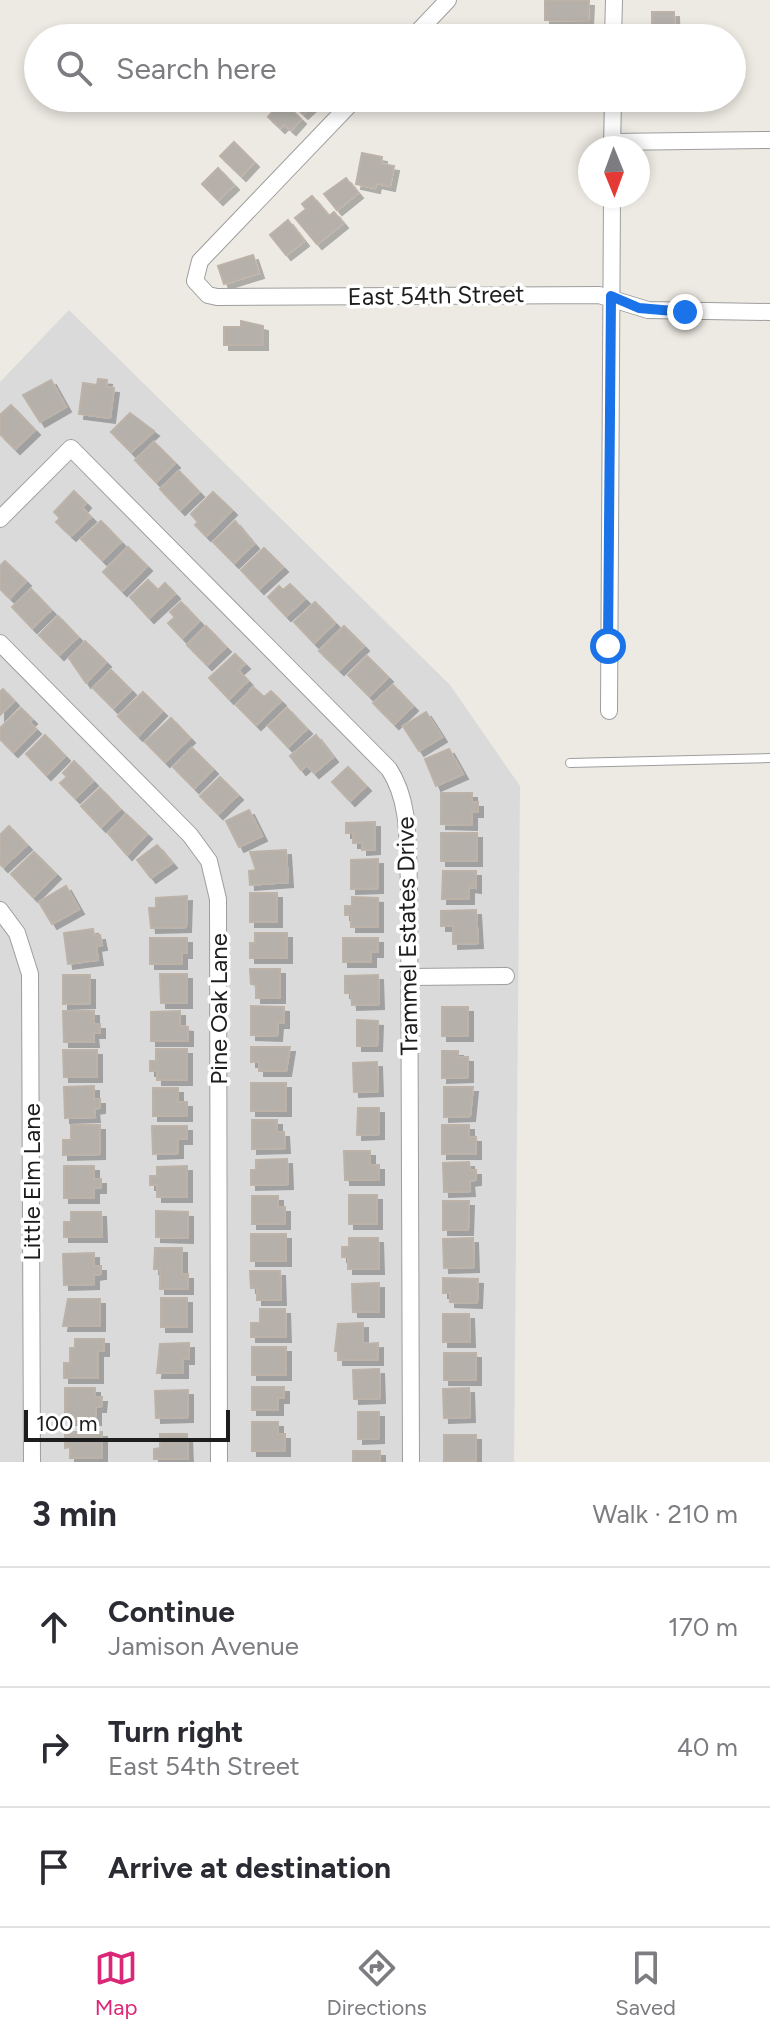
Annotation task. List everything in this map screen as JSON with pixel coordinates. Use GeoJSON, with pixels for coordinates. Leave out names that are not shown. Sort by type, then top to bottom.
{"type":"FeatureCollection","features":[{"type":"Feature","properties":{"kind":"street"},"geometry":{"type":"LineString","coordinates":[[425,24],[448,0]]}},
{"type":"Feature","properties":{"kind":"street"},"geometry":{"type":"LineString","coordinates":[[613,24],[614,0]]}},
{"type":"Feature","properties":{"kind":"street","name":"East 54th Street"},"geometry":{"type":"LineString","coordinates":[[342,112],[200,261],[195,281],[208,295],[611,296],[648,310],[770,312]]}},
{"type":"Feature","properties":{"kind":"street"},"geometry":{"type":"LineString","coordinates":[[612,136],[613,112]]}},
{"type":"Feature","properties":{"kind":"street"},"geometry":{"type":"LineString","coordinates":[[650,144],[770,140]]}},
{"type":"Feature","properties":{"kind":"street"},"geometry":{"type":"LineString","coordinates":[[609,711],[612,208]]}},
{"type":"Feature","properties":{"kind":"street","name":"Trammel Estates Drive"},"geometry":{"type":"LineString","coordinates":[[0,519],[71,448],[389,769],[400,788],[406,810],[410,977],[411,1462]]}},
{"type":"Feature","properties":{"kind":"street","name":"Pine Oak Lane"},"geometry":{"type":"LineString","coordinates":[[0,643],[190,835],[214,874],[218,910],[219,1462]]}},
{"type":"Feature","properties":{"kind":"street","name":"Little Elm Lane"},"geometry":{"type":"LineString","coordinates":[[0,910],[21,940],[30,974],[32,1462]]}},
{"type":"Feature","properties":{"kind":"street"},"geometry":{"type":"LineString","coordinates":[[410,977],[506,976]]}},
{"type":"Feature","properties":{"kind":"lane"},"geometry":{"type":"LineString","coordinates":[[570,763],[770,758]]}},
{"type":"Feature","properties":{"kind":"shaded area"},"geometry":{"type":"Polygon","coordinates":[[[69,310],[450,685],[520,786],[514,1462],[0,1462],[0,382],[69,310]]]}},
{"type":"Feature","properties":{"kind":"building"},"geometry":{"type":"Polygon","coordinates":[[[545,0],[589,1],[588,21],[545,20],[545,0]]]}},
{"type":"Feature","properties":{"kind":"building"},"geometry":{"type":"Polygon","coordinates":[[[652,12],[674,12],[674,24],[652,24],[652,12]]]}},
{"type":"Feature","properties":{"kind":"building"},"geometry":{"type":"Polygon","coordinates":[[[272,112],[294,112],[301,119],[291,130],[284,124],[280,128],[268,117],[272,112]]]}},
{"type":"Feature","properties":{"kind":"building"},"geometry":{"type":"Polygon","coordinates":[[[234,142],[254,162],[241,176],[220,156],[234,142]]]}},
{"type":"Feature","properties":{"kind":"building"},"geometry":{"type":"Polygon","coordinates":[[[362,153],[382,157],[381,164],[394,166],[390,186],[376,183],[375,188],[356,184],[362,153]]]}},
{"type":"Feature","properties":{"kind":"building"},"geometry":{"type":"Polygon","coordinates":[[[218,168],[234,185],[218,200],[202,184],[218,168]]]}},
{"type":"Feature","properties":{"kind":"building"},"geometry":{"type":"Polygon","coordinates":[[[346,178],[358,193],[337,210],[324,194],[346,178]]]}},
{"type":"Feature","properties":{"kind":"building"},"geometry":{"type":"Polygon","coordinates":[[[312,196],[329,216],[334,212],[343,223],[317,244],[295,218],[306,209],[302,204],[312,196]]]}},
{"type":"Feature","properties":{"kind":"building"},"geometry":{"type":"Polygon","coordinates":[[[288,220],[304,241],[286,255],[270,235],[288,220]]]}},
{"type":"Feature","properties":{"kind":"building"},"geometry":{"type":"Polygon","coordinates":[[[253,255],[259,273],[224,284],[218,266],[253,255]]]}},
{"type":"Feature","properties":{"kind":"building"},"geometry":{"type":"Polygon","coordinates":[[[241,321],[263,326],[263,345],[224,345],[224,327],[241,327],[241,321]]]}},
{"type":"Feature","properties":{"kind":"building"},"geometry":{"type":"Polygon","coordinates":[[[98,379],[107,380],[106,387],[114,388],[110,418],[79,414],[83,383],[97,385],[98,379]]]}},
{"type":"Feature","properties":{"kind":"building"},"geometry":{"type":"Polygon","coordinates":[[[51,380],[66,407],[40,422],[23,395],[51,380]]]}},
{"type":"Feature","properties":{"kind":"building"},"geometry":{"type":"Polygon","coordinates":[[[11,405],[35,430],[15,449],[0,434],[0,415],[11,405]]]}},
{"type":"Feature","properties":{"kind":"building"},"geometry":{"type":"Polygon","coordinates":[[[130,413],[154,431],[131,452],[111,432],[130,413]]]}},
{"type":"Feature","properties":{"kind":"building"},"geometry":{"type":"Polygon","coordinates":[[[154,442],[175,463],[156,482],[135,460],[154,442]]]}},
{"type":"Feature","properties":{"kind":"building"},"geometry":{"type":"Polygon","coordinates":[[[179,471],[199,492],[180,510],[160,489],[179,471]]]}},
{"type":"Feature","properties":{"kind":"building"},"geometry":{"type":"Polygon","coordinates":[[[74,491],[86,503],[82,508],[91,517],[71,536],[56,522],[60,518],[54,512],[74,491]]]}},
{"type":"Feature","properties":{"kind":"building"},"geometry":{"type":"Polygon","coordinates":[[[213,492],[232,510],[206,536],[195,525],[198,522],[191,514],[213,492]]]}},
{"type":"Feature","properties":{"kind":"building"},"geometry":{"type":"Polygon","coordinates":[[[101,521],[121,542],[102,560],[81,539],[101,521]]]}},
{"type":"Feature","properties":{"kind":"building"},"geometry":{"type":"Polygon","coordinates":[[[235,521],[254,544],[234,563],[213,542],[235,521]]]}},
{"type":"Feature","properties":{"kind":"building"},"geometry":{"type":"Polygon","coordinates":[[[128,547],[147,566],[122,591],[103,572],[128,547]]]}},
{"type":"Feature","properties":{"kind":"building"},"geometry":{"type":"Polygon","coordinates":[[[264,548],[283,567],[259,589],[241,570],[264,548]]]}},
{"type":"Feature","properties":{"kind":"building"},"geometry":{"type":"Polygon","coordinates":[[[5,561],[26,581],[10,598],[0,589],[0,566],[5,561]]]}},
{"type":"Feature","properties":{"kind":"building"},"geometry":{"type":"Polygon","coordinates":[[[148,580],[158,590],[165,583],[175,594],[149,618],[130,597],[148,580]]]}},
{"type":"Feature","properties":{"kind":"building"},"geometry":{"type":"Polygon","coordinates":[[[290,584],[305,599],[286,616],[268,597],[279,586],[283,590],[290,584]]]}},
{"type":"Feature","properties":{"kind":"building"},"geometry":{"type":"Polygon","coordinates":[[[31,589],[51,610],[32,628],[12,607],[31,589]]]}},
{"type":"Feature","properties":{"kind":"building"},"geometry":{"type":"Polygon","coordinates":[[[181,602],[199,621],[182,638],[168,623],[175,617],[170,612],[181,602]]]}},
{"type":"Feature","properties":{"kind":"building"},"geometry":{"type":"Polygon","coordinates":[[[315,602],[335,623],[314,643],[294,622],[315,602]]]}},
{"type":"Feature","properties":{"kind":"building"},"geometry":{"type":"Polygon","coordinates":[[[58,616],[78,637],[59,655],[39,635],[58,616]]]}},
{"type":"Feature","properties":{"kind":"building"},"geometry":{"type":"Polygon","coordinates":[[[206,626],[226,647],[207,665],[187,645],[206,626]]]}},
{"type":"Feature","properties":{"kind":"building"},"geometry":{"type":"Polygon","coordinates":[[[344,626],[364,646],[339,670],[319,651],[344,626]]]}},
{"type":"Feature","properties":{"kind":"building"},"geometry":{"type":"Polygon","coordinates":[[[85,641],[106,662],[86,683],[69,658],[85,641]]]}},
{"type":"Feature","properties":{"kind":"building"},"geometry":{"type":"Polygon","coordinates":[[[235,654],[245,664],[238,670],[248,681],[229,699],[209,678],[235,654]]]}},
{"type":"Feature","properties":{"kind":"building"},"geometry":{"type":"Polygon","coordinates":[[[367,656],[388,677],[369,696],[348,675],[367,656]]]}},
{"type":"Feature","properties":{"kind":"building"},"geometry":{"type":"Polygon","coordinates":[[[111,670],[131,690],[113,708],[93,688],[111,670]]]}},
{"type":"Feature","properties":{"kind":"building"},"geometry":{"type":"Polygon","coordinates":[[[393,685],[413,706],[394,724],[373,703],[393,685]]]}},
{"type":"Feature","properties":{"kind":"building"},"geometry":{"type":"Polygon","coordinates":[[[253,687],[264,697],[271,691],[281,701],[256,725],[236,705],[253,687]]]}},
{"type":"Feature","properties":{"kind":"building"},"geometry":{"type":"Polygon","coordinates":[[[3,689],[14,701],[0,715],[0,692],[3,689]]]}},
{"type":"Feature","properties":{"kind":"building"},"geometry":{"type":"Polygon","coordinates":[[[143,692],[162,711],[138,736],[118,716],[143,692]]]}},
{"type":"Feature","properties":{"kind":"building"},"geometry":{"type":"Polygon","coordinates":[[[21,708],[32,719],[29,722],[36,729],[13,752],[0,739],[0,728],[21,708]]]}},
{"type":"Feature","properties":{"kind":"building"},"geometry":{"type":"Polygon","coordinates":[[[287,708],[307,729],[288,747],[268,726],[287,708]]]}},
{"type":"Feature","properties":{"kind":"building"},"geometry":{"type":"Polygon","coordinates":[[[426,712],[442,737],[419,751],[403,726],[426,712]]]}},
{"type":"Feature","properties":{"kind":"building"},"geometry":{"type":"Polygon","coordinates":[[[171,718],[190,738],[165,762],[145,742],[171,718]]]}},
{"type":"Feature","properties":{"kind":"building"},"geometry":{"type":"Polygon","coordinates":[[[45,735],[65,756],[46,775],[26,754],[45,735]]]}},
{"type":"Feature","properties":{"kind":"building"},"geometry":{"type":"Polygon","coordinates":[[[316,735],[333,757],[314,773],[307,765],[301,770],[290,756],[316,735]]]}},
{"type":"Feature","properties":{"kind":"building"},"geometry":{"type":"Polygon","coordinates":[[[192,748],[213,769],[194,788],[173,767],[192,748]]]}},
{"type":"Feature","properties":{"kind":"building"},"geometry":{"type":"Polygon","coordinates":[[[449,749],[463,774],[436,786],[425,759],[449,749]]]}},
{"type":"Feature","properties":{"kind":"building"},"geometry":{"type":"Polygon","coordinates":[[[74,761],[93,781],[75,798],[60,783],[67,777],[63,773],[74,761]]]}},
{"type":"Feature","properties":{"kind":"building"},"geometry":{"type":"Polygon","coordinates":[[[348,767],[366,786],[350,801],[332,782],[348,767]]]}},
{"type":"Feature","properties":{"kind":"building"},"geometry":{"type":"Polygon","coordinates":[[[220,777],[238,795],[218,814],[200,796],[220,777]]]}},
{"type":"Feature","properties":{"kind":"building"},"geometry":{"type":"Polygon","coordinates":[[[100,788],[120,809],[101,827],[81,806],[100,788]]]}},
{"type":"Feature","properties":{"kind":"building"},"geometry":{"type":"Polygon","coordinates":[[[441,793],[472,793],[472,802],[478,802],[478,812],[472,812],[472,825],[441,824],[441,793]]]}},
{"type":"Feature","properties":{"kind":"building"},"geometry":{"type":"Polygon","coordinates":[[[249,810],[262,836],[239,847],[226,821],[249,810]]]}},
{"type":"Feature","properties":{"kind":"building"},"geometry":{"type":"Polygon","coordinates":[[[126,814],[147,834],[127,855],[108,833],[126,814]]]}},
{"type":"Feature","properties":{"kind":"building"},"geometry":{"type":"Polygon","coordinates":[[[375,822],[375,849],[362,850],[362,843],[353,843],[353,833],[346,833],[346,823],[375,822]]]}},
{"type":"Feature","properties":{"kind":"building"},"geometry":{"type":"Polygon","coordinates":[[[9,826],[27,845],[3,867],[0,864],[0,835],[9,826]]]}},
{"type":"Feature","properties":{"kind":"building"},"geometry":{"type":"Polygon","coordinates":[[[441,833],[477,833],[477,861],[441,861],[441,833]]]}},
{"type":"Feature","properties":{"kind":"building"},"geometry":{"type":"Polygon","coordinates":[[[157,845],[172,863],[151,878],[137,860],[157,845]]]}},
{"type":"Feature","properties":{"kind":"building"},"geometry":{"type":"Polygon","coordinates":[[[286,850],[288,882],[250,885],[249,871],[256,870],[250,852],[286,850]]]}},
{"type":"Feature","properties":{"kind":"building"},"geometry":{"type":"Polygon","coordinates":[[[34,852],[56,874],[33,897],[11,874],[34,852]]]}},
{"type":"Feature","properties":{"kind":"building"},"geometry":{"type":"Polygon","coordinates":[[[378,859],[378,888],[351,889],[351,860],[378,859]]]}},
{"type":"Feature","properties":{"kind":"building"},"geometry":{"type":"Polygon","coordinates":[[[443,871],[476,871],[476,888],[469,887],[469,899],[442,899],[443,871]]]}},
{"type":"Feature","properties":{"kind":"building"},"geometry":{"type":"Polygon","coordinates":[[[66,886],[79,909],[52,924],[39,902],[66,886]]]}},
{"type":"Feature","properties":{"kind":"building"},"geometry":{"type":"Polygon","coordinates":[[[250,893],[277,893],[277,922],[250,922],[250,893]]]}},
{"type":"Feature","properties":{"kind":"building"},"geometry":{"type":"Polygon","coordinates":[[[187,896],[186,927],[151,928],[149,908],[156,908],[156,898],[187,896]]]}},
{"type":"Feature","properties":{"kind":"building"},"geometry":{"type":"Polygon","coordinates":[[[352,897],[378,898],[378,927],[351,927],[351,915],[345,915],[345,906],[352,906],[352,897]]]}},
{"type":"Feature","properties":{"kind":"building"},"geometry":{"type":"Polygon","coordinates":[[[476,910],[478,943],[453,944],[453,926],[441,926],[441,911],[476,910]]]}},
{"type":"Feature","properties":{"kind":"building"},"geometry":{"type":"Polygon","coordinates":[[[93,929],[94,936],[100,935],[102,945],[96,946],[98,960],[68,964],[64,933],[93,929]]]}},
{"type":"Feature","properties":{"kind":"building"},"geometry":{"type":"Polygon","coordinates":[[[255,933],[287,933],[287,958],[250,958],[250,943],[255,943],[255,933]]]}},
{"type":"Feature","properties":{"kind":"building"},"geometry":{"type":"Polygon","coordinates":[[[150,938],[187,938],[187,953],[182,953],[182,964],[150,964],[150,938]]]}},
{"type":"Feature","properties":{"kind":"building"},"geometry":{"type":"Polygon","coordinates":[[[343,938],[378,938],[378,952],[371,952],[371,962],[343,962],[343,938]]]}},
{"type":"Feature","properties":{"kind":"building"},"geometry":{"type":"Polygon","coordinates":[[[250,969],[280,969],[280,998],[256,998],[256,985],[251,984],[250,969]]]}},
{"type":"Feature","properties":{"kind":"building"},"geometry":{"type":"Polygon","coordinates":[[[160,974],[187,974],[187,1003],[161,1003],[160,974]]]}},
{"type":"Feature","properties":{"kind":"building"},"geometry":{"type":"Polygon","coordinates":[[[63,975],[90,975],[90,1003],[63,1004],[63,975]]]}},
{"type":"Feature","properties":{"kind":"building"},"geometry":{"type":"Polygon","coordinates":[[[378,975],[379,1004],[352,1005],[351,993],[345,993],[345,976],[378,975]]]}},
{"type":"Feature","properties":{"kind":"building"},"geometry":{"type":"Polygon","coordinates":[[[251,1006],[284,1007],[284,1023],[278,1023],[277,1036],[251,1035],[251,1006]]]}},
{"type":"Feature","properties":{"kind":"building"},"geometry":{"type":"Polygon","coordinates":[[[442,1007],[468,1007],[468,1036],[442,1036],[442,1007]]]}},
{"type":"Feature","properties":{"kind":"building"},"geometry":{"type":"Polygon","coordinates":[[[63,1011],[94,1011],[94,1024],[100,1024],[100,1033],[93,1033],[94,1042],[64,1042],[63,1011]]]}},
{"type":"Feature","properties":{"kind":"building"},"geometry":{"type":"Polygon","coordinates":[[[180,1011],[180,1026],[188,1027],[188,1041],[151,1041],[151,1012],[180,1011]]]}},
{"type":"Feature","properties":{"kind":"building"},"geometry":{"type":"Polygon","coordinates":[[[357,1020],[378,1021],[377,1046],[357,1046],[357,1020]]]}},
{"type":"Feature","properties":{"kind":"building"},"geometry":{"type":"Polygon","coordinates":[[[251,1047],[290,1047],[286,1071],[259,1071],[259,1061],[251,1062],[251,1047]]]}},
{"type":"Feature","properties":{"kind":"building"},"geometry":{"type":"Polygon","coordinates":[[[156,1049],[187,1049],[187,1080],[157,1080],[157,1071],[150,1071],[150,1061],[156,1061],[156,1049]]]}},
{"type":"Feature","properties":{"kind":"building"},"geometry":{"type":"Polygon","coordinates":[[[63,1050],[97,1050],[97,1077],[64,1077],[63,1050]]]}},
{"type":"Feature","properties":{"kind":"building"},"geometry":{"type":"Polygon","coordinates":[[[442,1051],[458,1051],[458,1057],[468,1057],[468,1077],[442,1078],[442,1051]]]}},
{"type":"Feature","properties":{"kind":"building"},"geometry":{"type":"Polygon","coordinates":[[[377,1062],[378,1091],[354,1092],[353,1063],[377,1062]]]}},
{"type":"Feature","properties":{"kind":"building"},"geometry":{"type":"Polygon","coordinates":[[[251,1083],[286,1083],[286,1111],[251,1111],[251,1083]]]}},
{"type":"Feature","properties":{"kind":"building"},"geometry":{"type":"Polygon","coordinates":[[[94,1086],[94,1099],[100,1099],[100,1108],[94,1109],[95,1117],[65,1118],[64,1087],[94,1086]]]}},
{"type":"Feature","properties":{"kind":"building"},"geometry":{"type":"Polygon","coordinates":[[[444,1087],[473,1087],[470,1116],[444,1117],[444,1087]]]}},
{"type":"Feature","properties":{"kind":"building"},"geometry":{"type":"Polygon","coordinates":[[[153,1088],[178,1088],[178,1102],[187,1102],[187,1116],[153,1116],[153,1088]]]}},
{"type":"Feature","properties":{"kind":"building"},"geometry":{"type":"Polygon","coordinates":[[[358,1108],[379,1108],[379,1134],[357,1135],[358,1108]]]}},
{"type":"Feature","properties":{"kind":"building"},"geometry":{"type":"Polygon","coordinates":[[[252,1120],[277,1120],[277,1132],[284,1132],[285,1148],[252,1149],[252,1120]]]}},
{"type":"Feature","properties":{"kind":"building"},"geometry":{"type":"Polygon","coordinates":[[[71,1125],[100,1125],[100,1154],[63,1155],[63,1140],[71,1140],[71,1125]]]}},
{"type":"Feature","properties":{"kind":"building"},"geometry":{"type":"Polygon","coordinates":[[[442,1125],[469,1125],[469,1137],[476,1137],[476,1154],[442,1154],[442,1125]]]}},
{"type":"Feature","properties":{"kind":"building"},"geometry":{"type":"Polygon","coordinates":[[[152,1126],[187,1126],[187,1139],[178,1139],[178,1153],[153,1154],[152,1126]]]}},
{"type":"Feature","properties":{"kind":"building"},"geometry":{"type":"Polygon","coordinates":[[[344,1151],[370,1151],[370,1165],[379,1165],[379,1180],[345,1180],[344,1151]]]}},
{"type":"Feature","properties":{"kind":"building"},"geometry":{"type":"Polygon","coordinates":[[[287,1159],[288,1184],[251,1185],[251,1170],[256,1170],[256,1160],[287,1159]]]}},
{"type":"Feature","properties":{"kind":"building"},"geometry":{"type":"Polygon","coordinates":[[[469,1162],[470,1170],[476,1170],[476,1180],[469,1181],[470,1191],[444,1192],[443,1163],[469,1162]]]}},
{"type":"Feature","properties":{"kind":"building"},"geometry":{"type":"Polygon","coordinates":[[[64,1166],[94,1166],[94,1179],[101,1179],[101,1188],[94,1188],[94,1198],[64,1198],[64,1166]]]}},
{"type":"Feature","properties":{"kind":"building"},"geometry":{"type":"Polygon","coordinates":[[[187,1166],[187,1197],[157,1197],[157,1185],[150,1185],[150,1176],[157,1176],[157,1167],[187,1166]]]}},
{"type":"Feature","properties":{"kind":"building"},"geometry":{"type":"Polygon","coordinates":[[[349,1195],[377,1195],[377,1224],[349,1224],[349,1195]]]}},
{"type":"Feature","properties":{"kind":"building"},"geometry":{"type":"Polygon","coordinates":[[[252,1196],[278,1196],[278,1207],[285,1207],[285,1224],[252,1224],[252,1196]]]}},
{"type":"Feature","properties":{"kind":"building"},"geometry":{"type":"Polygon","coordinates":[[[443,1201],[469,1201],[468,1230],[443,1230],[443,1201]]]}},
{"type":"Feature","properties":{"kind":"building"},"geometry":{"type":"Polygon","coordinates":[[[156,1211],[188,1212],[188,1238],[156,1237],[156,1211]]]}},
{"type":"Feature","properties":{"kind":"building"},"geometry":{"type":"Polygon","coordinates":[[[71,1212],[101,1212],[102,1237],[64,1237],[64,1222],[71,1222],[71,1212]]]}},
{"type":"Feature","properties":{"kind":"building"},"geometry":{"type":"Polygon","coordinates":[[[251,1234],[286,1234],[286,1261],[251,1261],[251,1234]]]}},
{"type":"Feature","properties":{"kind":"building"},"geometry":{"type":"Polygon","coordinates":[[[349,1238],[378,1238],[379,1269],[348,1269],[348,1257],[342,1257],[342,1247],[349,1247],[349,1238]]]}},
{"type":"Feature","properties":{"kind":"building"},"geometry":{"type":"Polygon","coordinates":[[[473,1238],[474,1267],[444,1268],[443,1239],[473,1238]]]}},
{"type":"Feature","properties":{"kind":"building"},"geometry":{"type":"Polygon","coordinates":[[[155,1248],[182,1248],[182,1274],[188,1274],[188,1289],[160,1289],[160,1269],[154,1269],[155,1248]]]}},
{"type":"Feature","properties":{"kind":"building"},"geometry":{"type":"Polygon","coordinates":[[[94,1253],[94,1266],[101,1266],[101,1274],[94,1275],[94,1284],[64,1285],[63,1254],[94,1253]]]}},
{"type":"Feature","properties":{"kind":"building"},"geometry":{"type":"Polygon","coordinates":[[[250,1271],[280,1271],[281,1300],[257,1300],[257,1288],[251,1288],[250,1271]]]}},
{"type":"Feature","properties":{"kind":"building"},"geometry":{"type":"Polygon","coordinates":[[[443,1278],[478,1279],[477,1303],[450,1302],[450,1293],[443,1293],[443,1278]]]}},
{"type":"Feature","properties":{"kind":"building"},"geometry":{"type":"Polygon","coordinates":[[[379,1283],[379,1312],[353,1312],[352,1284],[379,1283]]]}},
{"type":"Feature","properties":{"kind":"building"},"geometry":{"type":"Polygon","coordinates":[[[161,1298],[187,1298],[187,1327],[161,1327],[161,1298]]]}},
{"type":"Feature","properties":{"kind":"building"},"geometry":{"type":"Polygon","coordinates":[[[68,1299],[100,1299],[100,1326],[63,1326],[68,1299]]]}},
{"type":"Feature","properties":{"kind":"building"},"geometry":{"type":"Polygon","coordinates":[[[260,1309],[285,1309],[286,1337],[251,1337],[251,1323],[260,1323],[260,1309]]]}},
{"type":"Feature","properties":{"kind":"building"},"geometry":{"type":"Polygon","coordinates":[[[443,1314],[469,1314],[470,1342],[443,1342],[443,1314]]]}},
{"type":"Feature","properties":{"kind":"building"},"geometry":{"type":"Polygon","coordinates":[[[363,1323],[363,1344],[378,1343],[378,1360],[338,1360],[338,1351],[335,1351],[338,1324],[363,1323]]]}},
{"type":"Feature","properties":{"kind":"building"},"geometry":{"type":"Polygon","coordinates":[[[75,1339],[104,1339],[104,1351],[98,1351],[98,1378],[64,1378],[64,1363],[70,1363],[70,1348],[75,1348],[75,1339]]]}},
{"type":"Feature","properties":{"kind":"building"},"geometry":{"type":"Polygon","coordinates":[[[189,1343],[189,1359],[183,1359],[183,1373],[157,1373],[160,1344],[189,1343]]]}},
{"type":"Feature","properties":{"kind":"building"},"geometry":{"type":"Polygon","coordinates":[[[252,1347],[286,1347],[286,1375],[252,1375],[252,1347]]]}},
{"type":"Feature","properties":{"kind":"building"},"geometry":{"type":"Polygon","coordinates":[[[444,1353],[476,1353],[476,1380],[444,1380],[444,1353]]]}},
{"type":"Feature","properties":{"kind":"building"},"geometry":{"type":"Polygon","coordinates":[[[379,1369],[380,1398],[354,1399],[353,1370],[379,1369]]]}},
{"type":"Feature","properties":{"kind":"building"},"geometry":{"type":"Polygon","coordinates":[[[252,1387],[284,1387],[284,1398],[278,1398],[278,1410],[252,1410],[252,1387]]]}},
{"type":"Feature","properties":{"kind":"building"},"geometry":{"type":"Polygon","coordinates":[[[65,1388],[95,1388],[95,1397],[102,1397],[101,1407],[96,1407],[96,1420],[65,1420],[65,1388]]]}},
{"type":"Feature","properties":{"kind":"building"},"geometry":{"type":"Polygon","coordinates":[[[469,1388],[470,1417],[444,1418],[443,1389],[469,1388]]]}},
{"type":"Feature","properties":{"kind":"building"},"geometry":{"type":"Polygon","coordinates":[[[188,1390],[188,1417],[156,1418],[155,1391],[188,1390]]]}},
{"type":"Feature","properties":{"kind":"building"},"geometry":{"type":"Polygon","coordinates":[[[358,1412],[379,1412],[379,1438],[358,1439],[358,1412]]]}},
{"type":"Feature","properties":{"kind":"building"},"geometry":{"type":"Polygon","coordinates":[[[252,1422],[278,1422],[278,1434],[285,1434],[285,1451],[252,1451],[252,1422]]]}},
{"type":"Feature","properties":{"kind":"building"},"geometry":{"type":"Polygon","coordinates":[[[65,1432],[102,1432],[102,1458],[70,1458],[70,1447],[65,1448],[65,1432]]]}},
{"type":"Feature","properties":{"kind":"building"},"geometry":{"type":"Polygon","coordinates":[[[160,1434],[187,1434],[188,1459],[154,1459],[154,1449],[160,1448],[160,1434]]]}},
{"type":"Feature","properties":{"kind":"building"},"geometry":{"type":"Polygon","coordinates":[[[444,1435],[476,1435],[476,1461],[444,1461],[444,1435]]]}},
{"type":"Feature","properties":{"kind":"building"},"geometry":{"type":"Polygon","coordinates":[[[353,1451],[380,1451],[380,1462],[353,1462],[353,1451]]]}},
{"type":"Feature","properties":{"kind":"route"},"geometry":{"type":"LineString","coordinates":[[608,646],[611,296],[648,310],[685,312]]}}]}
